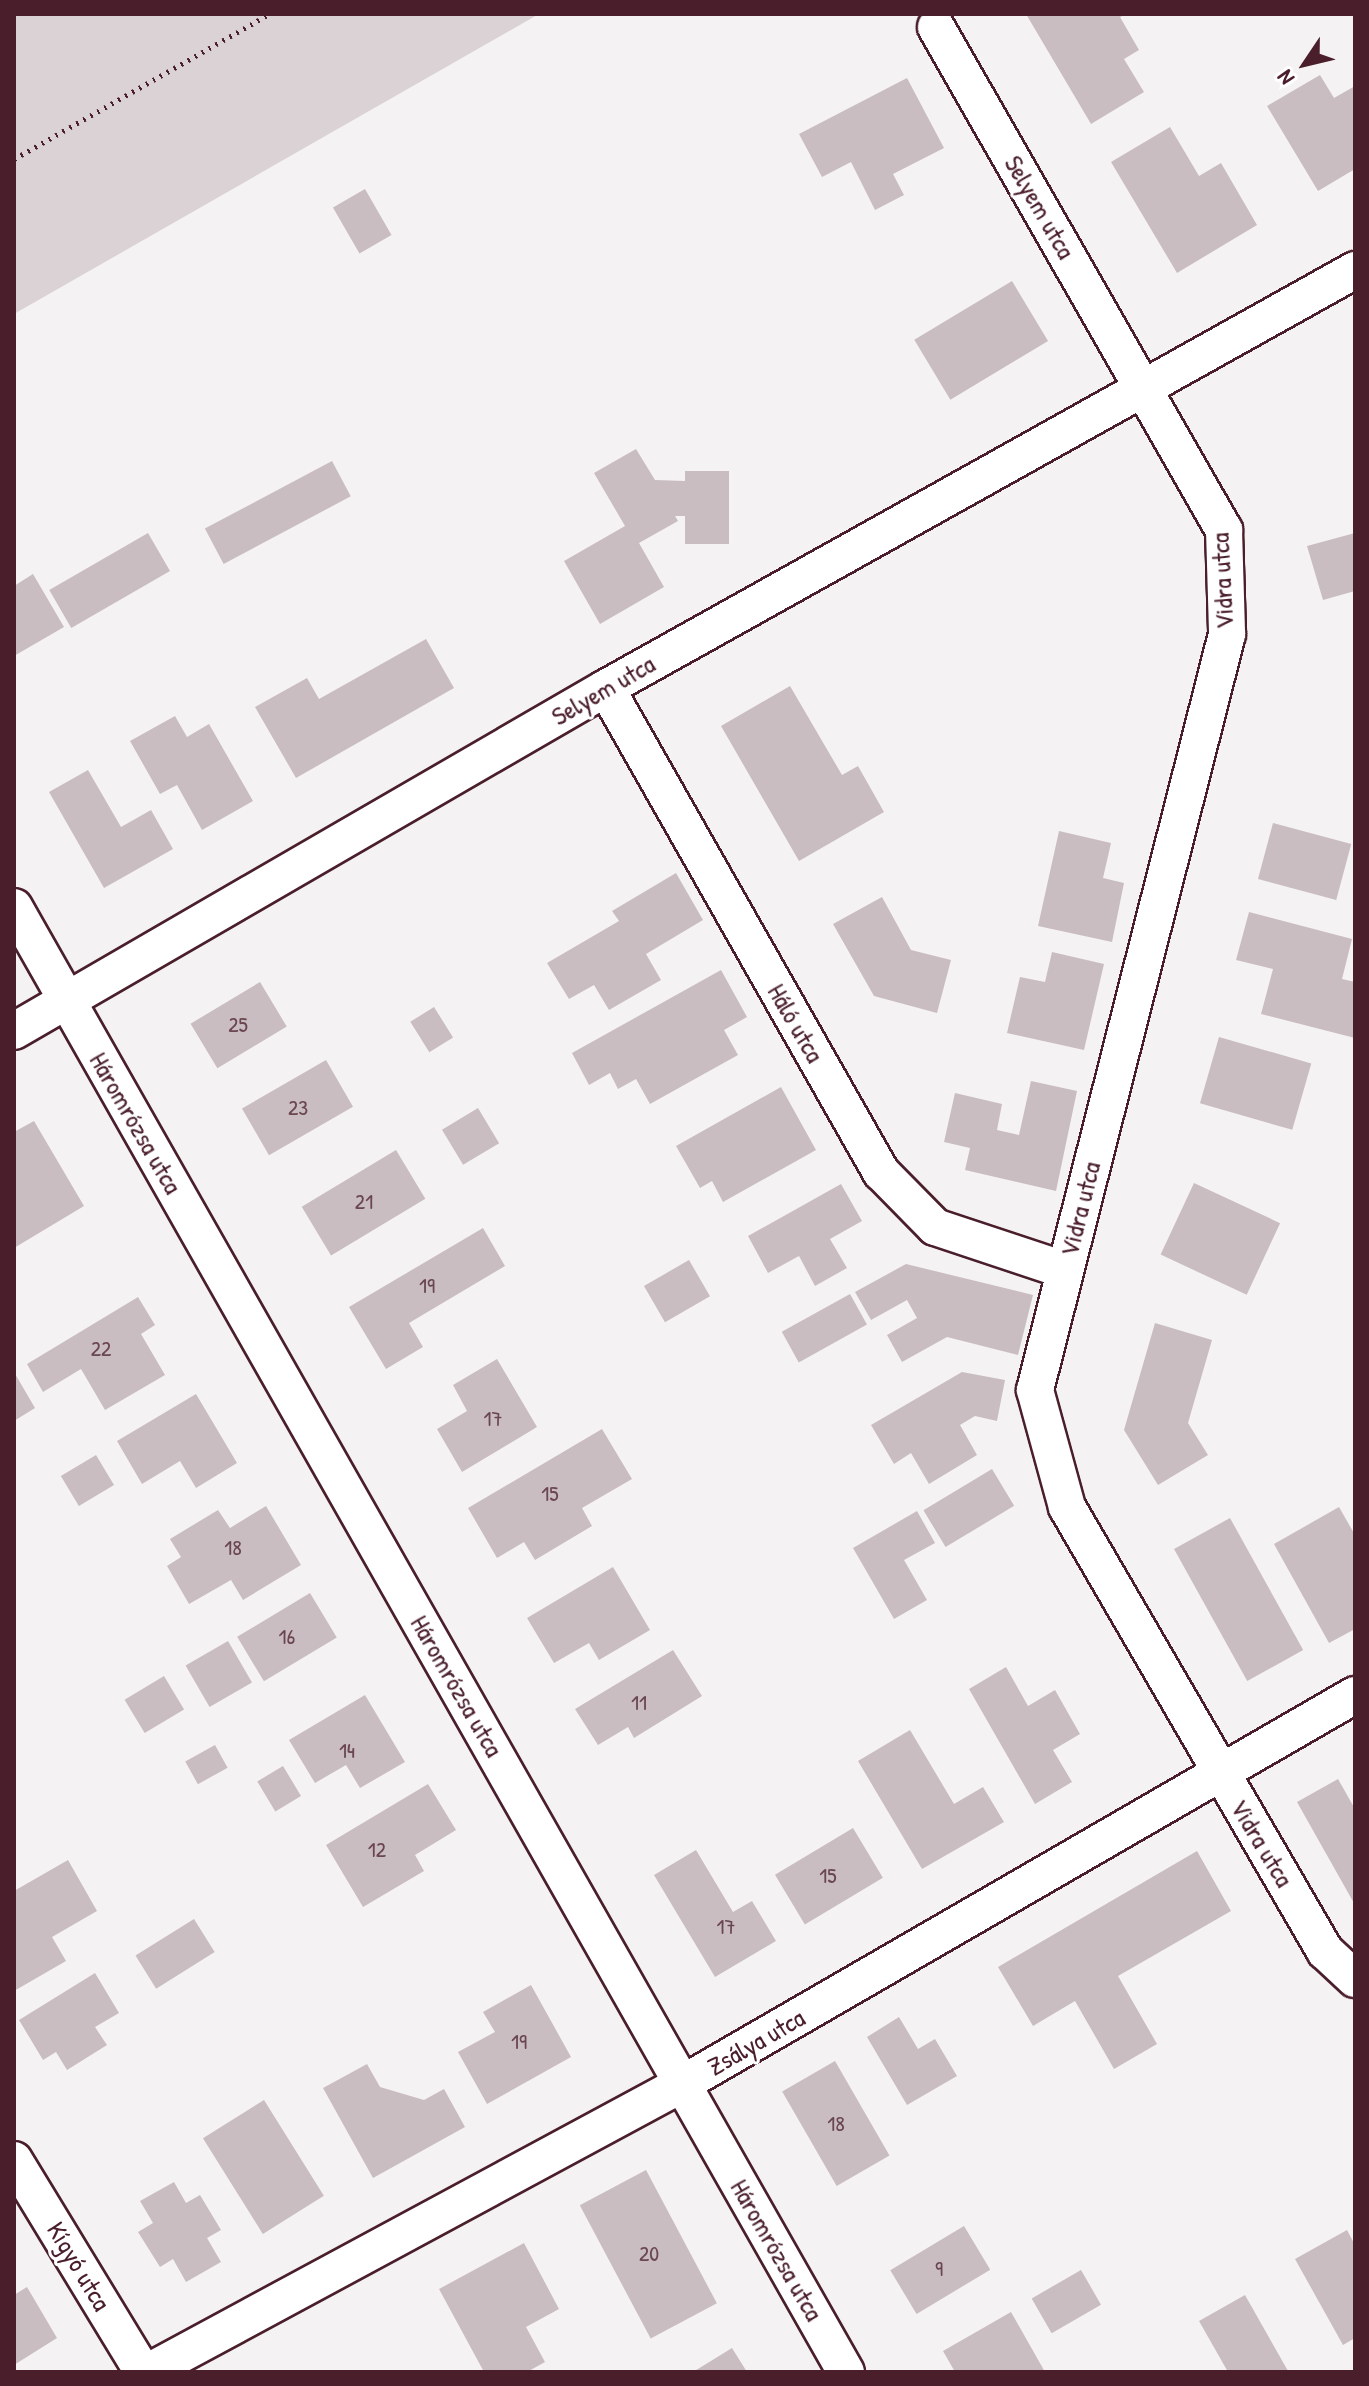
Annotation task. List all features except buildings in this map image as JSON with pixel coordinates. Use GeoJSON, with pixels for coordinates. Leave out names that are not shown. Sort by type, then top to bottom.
{"type":"FeatureCollection","features":[{"type":"Feature","properties":{"kind":"street","name":"Selyem utca"},"geometry":{"type":"LineString","coordinates":[[936,27],[1143,388]]}},
{"type":"Feature","properties":{"kind":"street","name":"Selyem utca"},"geometry":{"type":"LineString","coordinates":[[14,1031],[606,688],[1355,270]]}},
{"type":"Feature","properties":{"kind":"street","name":"Vidra utca"},"geometry":{"type":"LineString","coordinates":[[1143,388],[1224,530],[1227,634],[1035,1390],[1067,1507],[1325,1951],[1355,1979]]}},
{"type":"Feature","properties":{"kind":"street","name":"Háló utca"},"geometry":{"type":"LineString","coordinates":[[606,688],[881,1172],[935,1227],[1064,1270]]}},
{"type":"Feature","properties":{"kind":"street"},"geometry":{"type":"LineString","coordinates":[[14,907],[67,1001]]}},
{"type":"Feature","properties":{"kind":"street","name":"Háromrózsa utca"},"geometry":{"type":"LineString","coordinates":[[67,1001],[846,2372]]}},
{"type":"Feature","properties":{"kind":"street","name":"Zsálya utca"},"geometry":{"type":"LineString","coordinates":[[146,2372],[682,2084],[1355,1695]]}},
{"type":"Feature","properties":{"kind":"street","name":"Kígyó utca"},"geometry":{"type":"LineString","coordinates":[[14,2160],[146,2372]]}},
{"type":"Feature","properties":{"kind":"path"},"geometry":{"type":"LineString","coordinates":[[14,159],[269,14]]}},
{"type":"Feature","properties":{"kind":"shaded area"},"geometry":{"type":"Polygon","coordinates":[[[14,14],[539,14],[14,314],[14,14]]]}}]}
